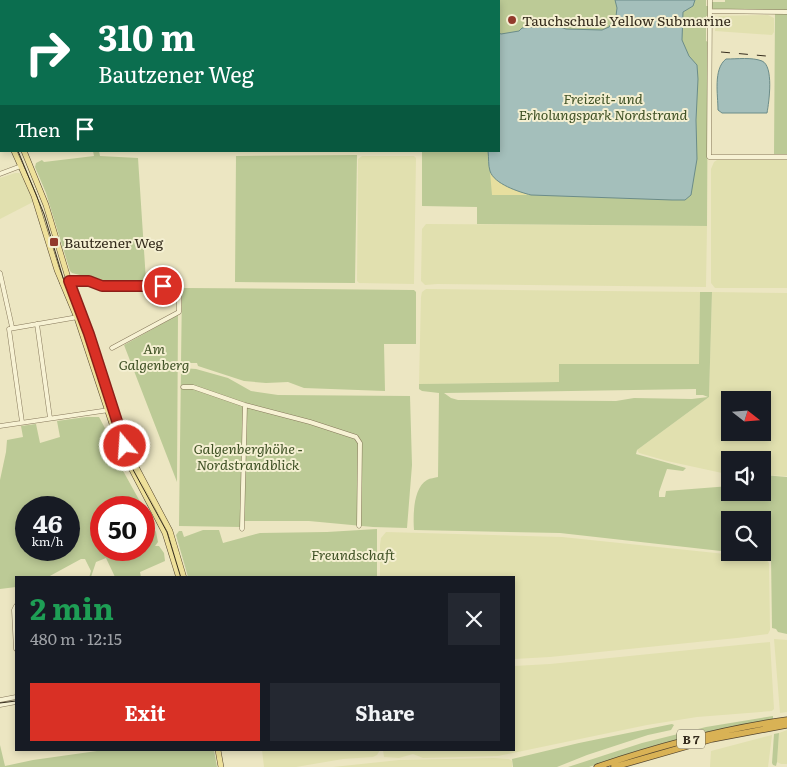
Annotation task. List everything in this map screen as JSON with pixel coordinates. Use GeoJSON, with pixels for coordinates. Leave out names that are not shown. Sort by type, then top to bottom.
{"type":"FeatureCollection","features":[{"type":"Feature","properties":{"kind":"highway","name":"B 7"},"geometry":{"type":"LineString","coordinates":[[597,767],[646,751],[709,735],[787,720]]}},
{"type":"Feature","properties":{"kind":"highway","name":"B 7"},"geometry":{"type":"LineString","coordinates":[[614,767],[712,739],[787,725]]}},
{"type":"Feature","properties":{"kind":"main road"},"geometry":{"type":"LineString","coordinates":[[14,152],[34,196],[62,283],[80,317]]}},
{"type":"Feature","properties":{"kind":"main road"},"geometry":{"type":"LineString","coordinates":[[24,152],[46,205],[80,317],[111,409],[128,452],[174,540],[183,576]]}},
{"type":"Feature","properties":{"kind":"main road"},"geometry":{"type":"LineString","coordinates":[[21,166],[29,162]]}},
{"type":"Feature","properties":{"kind":"main road"},"geometry":{"type":"LineString","coordinates":[[111,409],[119,444],[166,532],[178,576]]}},
{"type":"Feature","properties":{"kind":"main road"},"geometry":{"type":"LineString","coordinates":[[218,751],[221,767]]}},
{"type":"Feature","properties":{"kind":"street"},"geometry":{"type":"LineString","coordinates":[[710,0],[709,157],[787,157]]}},
{"type":"Feature","properties":{"kind":"street"},"geometry":{"type":"LineString","coordinates":[[710,12],[787,12]]}},
{"type":"Feature","properties":{"kind":"street"},"geometry":{"type":"LineString","coordinates":[[0,174],[21,166]]}},
{"type":"Feature","properties":{"kind":"street"},"geometry":{"type":"LineString","coordinates":[[0,274],[10,328],[22,422]]}},
{"type":"Feature","properties":{"kind":"street"},"geometry":{"type":"LineString","coordinates":[[62,283],[89,281],[102,286],[179,286],[179,312],[112,348]]}},
{"type":"Feature","properties":{"kind":"street"},"geometry":{"type":"LineString","coordinates":[[10,328],[80,317]]}},
{"type":"Feature","properties":{"kind":"street"},"geometry":{"type":"LineString","coordinates":[[37,324],[48,419]]}},
{"type":"Feature","properties":{"kind":"street"},"geometry":{"type":"LineString","coordinates":[[183,387],[193,387],[245,405],[353,435],[359,439],[358,526]]}},
{"type":"Feature","properties":{"kind":"street"},"geometry":{"type":"LineString","coordinates":[[242,529],[245,405]]}},
{"type":"Feature","properties":{"kind":"street"},"geometry":{"type":"LineString","coordinates":[[0,426],[44,421],[111,409]]}},
{"type":"Feature","properties":{"kind":"street"},"geometry":{"type":"LineString","coordinates":[[15,608],[15,630]]}},
{"type":"Feature","properties":{"kind":"street"},"geometry":{"type":"LineString","coordinates":[[0,700],[15,697]]}},
{"type":"Feature","properties":{"kind":"street"},"geometry":{"type":"LineString","coordinates":[[0,705],[15,702]]}},
{"type":"Feature","properties":{"kind":"green space","name":"Freizeit- und Erholungspark Nordstrand"},"geometry":{"type":"Polygon","coordinates":[[[500,0],[706,0],[706,6],[708,6],[708,16],[706,16],[706,41],[708,42],[707,226],[477,224],[477,207],[422,206],[422,152],[500,152],[500,0]]]}},
{"type":"Feature","properties":{"kind":"green space"},"geometry":{"type":"Polygon","coordinates":[[[725,0],[787,0],[787,11],[715,10],[712,8],[711,2],[725,2],[725,0]]]}},
{"type":"Feature","properties":{"kind":"green space"},"geometry":{"type":"Polygon","coordinates":[[[775,14],[787,14],[787,154],[774,154],[775,14]]]}},
{"type":"Feature","properties":{"kind":"green space"},"geometry":{"type":"Polygon","coordinates":[[[768,15],[774,18],[774,32],[772,35],[715,31],[716,18],[720,16],[768,15]]]}},
{"type":"Feature","properties":{"kind":"green space"},"geometry":{"type":"Polygon","coordinates":[[[93,152],[99,152],[100,156],[138,158],[146,281],[103,281],[70,271],[46,193],[35,167],[36,163],[42,160],[44,162],[94,156],[93,152]]]}},
{"type":"Feature","properties":{"kind":"green space"},"geometry":{"type":"Polygon","coordinates":[[[357,155],[355,283],[235,282],[236,156],[357,155]]]}},
{"type":"Feature","properties":{"kind":"green space"},"geometry":{"type":"Polygon","coordinates":[[[362,156],[414,156],[416,158],[414,284],[359,283],[357,281],[358,159],[362,156]]]}},
{"type":"Feature","properties":{"kind":"green space"},"geometry":{"type":"Polygon","coordinates":[[[717,160],[787,160],[787,288],[715,288],[711,283],[711,169],[717,160]]]}},
{"type":"Feature","properties":{"kind":"green space"},"geometry":{"type":"Polygon","coordinates":[[[15,173],[23,176],[33,202],[0,219],[0,178],[15,173]]]}},
{"type":"Feature","properties":{"kind":"green space"},"geometry":{"type":"Polygon","coordinates":[[[426,224],[707,226],[706,287],[425,285],[421,281],[422,229],[426,224]]]}},
{"type":"Feature","properties":{"kind":"green space"},"geometry":{"type":"Polygon","coordinates":[[[182,289],[414,290],[416,292],[416,344],[384,344],[385,391],[304,388],[288,382],[244,381],[198,366],[197,363],[181,363],[182,289]]]}},
{"type":"Feature","properties":{"kind":"green space"},"geometry":{"type":"Polygon","coordinates":[[[426,289],[700,292],[699,364],[559,364],[560,382],[419,384],[421,297],[422,292],[426,289]]]}},
{"type":"Feature","properties":{"kind":"green space"},"geometry":{"type":"Polygon","coordinates":[[[700,292],[712,292],[709,397],[637,450],[636,454],[686,468],[683,471],[667,469],[659,497],[665,497],[666,491],[721,487],[721,501],[771,501],[771,476],[787,477],[787,634],[772,628],[771,511],[721,511],[721,551],[560,533],[414,530],[414,510],[419,489],[427,480],[438,477],[439,393],[422,391],[419,389],[419,384],[559,382],[559,364],[699,364],[700,292]],[[696,389],[444,393],[458,400],[616,401],[634,398],[692,399],[708,397],[696,395],[696,389]]]}},
{"type":"Feature","properties":{"kind":"green space"},"geometry":{"type":"Polygon","coordinates":[[[712,292],[787,293],[787,476],[771,475],[771,451],[721,451],[721,473],[667,461],[639,453],[637,450],[709,397],[712,292]]]}},
{"type":"Feature","properties":{"kind":"green space","name":"Am Galgenberg"},"geometry":{"type":"Polygon","coordinates":[[[178,315],[177,482],[124,345],[178,315]]]}},
{"type":"Feature","properties":{"kind":"green space","name":"Galgenberghöhe - Nordstrandblick"},"geometry":{"type":"Polygon","coordinates":[[[181,368],[196,369],[228,378],[251,391],[278,395],[410,396],[412,465],[407,528],[309,521],[240,521],[240,527],[179,526],[181,368]]]}},
{"type":"Feature","properties":{"kind":"green space"},"geometry":{"type":"Polygon","coordinates":[[[99,417],[122,469],[137,496],[90,496],[90,561],[98,561],[96,562],[91,576],[90,576],[91,571],[85,559],[80,560],[80,496],[15,496],[15,561],[77,561],[50,576],[15,576],[15,587],[0,589],[0,480],[7,440],[23,437],[21,426],[36,424],[40,443],[60,437],[57,421],[99,417]]]}},
{"type":"Feature","properties":{"kind":"green space","name":"Freundschaft"},"geometry":{"type":"Polygon","coordinates":[[[377,529],[377,576],[188,576],[176,535],[179,531],[182,531],[184,537],[203,530],[219,530],[223,543],[260,533],[377,529]]]}},
{"type":"Feature","properties":{"kind":"green space"},"geometry":{"type":"Polygon","coordinates":[[[155,530],[156,532],[158,542],[155,546],[155,530]]]}},
{"type":"Feature","properties":{"kind":"green space"},"geometry":{"type":"Polygon","coordinates":[[[386,532],[562,537],[721,553],[721,561],[767,561],[769,563],[770,630],[768,634],[737,638],[515,659],[515,576],[380,576],[381,538],[386,532]]]}},
{"type":"Feature","properties":{"kind":"green space"},"geometry":{"type":"Polygon","coordinates":[[[155,546],[159,546],[164,553],[165,561],[140,572],[141,576],[115,576],[107,561],[155,561],[155,546]]]}},
{"type":"Feature","properties":{"kind":"green space"},"geometry":{"type":"Polygon","coordinates":[[[774,639],[787,640],[787,712],[780,713],[774,639]]]}},
{"type":"Feature","properties":{"kind":"green space"},"geometry":{"type":"Polygon","coordinates":[[[770,642],[774,709],[772,711],[697,717],[647,725],[498,756],[423,758],[413,754],[399,758],[384,757],[383,751],[515,751],[515,666],[770,642]]]}},
{"type":"Feature","properties":{"kind":"green space"},"geometry":{"type":"Polygon","coordinates":[[[773,716],[773,719],[708,732],[646,748],[589,767],[568,767],[642,743],[706,727],[773,716]]]}},
{"type":"Feature","properties":{"kind":"green space"},"geometry":{"type":"Polygon","coordinates":[[[674,725],[671,730],[648,735],[557,767],[513,767],[512,759],[674,725]]]}},
{"type":"Feature","properties":{"kind":"green space"},"geometry":{"type":"Polygon","coordinates":[[[787,730],[787,764],[781,764],[777,762],[779,733],[787,730]]]}},
{"type":"Feature","properties":{"kind":"green space"},"geometry":{"type":"Polygon","coordinates":[[[779,733],[776,766],[772,763],[774,734],[779,733]]]}},
{"type":"Feature","properties":{"kind":"green space"},"geometry":{"type":"Polygon","coordinates":[[[772,735],[768,767],[710,767],[711,751],[772,735]]]}},
{"type":"Feature","properties":{"kind":"green space"},"geometry":{"type":"Polygon","coordinates":[[[0,745],[5,766],[97,751],[214,751],[217,767],[0,767],[0,745]]]}},
{"type":"Feature","properties":{"kind":"green space"},"geometry":{"type":"Polygon","coordinates":[[[262,751],[379,751],[373,757],[343,759],[296,767],[264,767],[262,751]]]}},
{"type":"Feature","properties":{"kind":"green space"},"geometry":{"type":"Polygon","coordinates":[[[509,759],[512,761],[512,767],[333,767],[399,760],[509,759]]]}},
{"type":"Feature","properties":{"kind":"sand"},"geometry":{"type":"Polygon","coordinates":[[[490,172],[503,184],[531,195],[492,195],[490,172]]]}},
{"type":"Feature","properties":{"kind":"water","name":"Freizeit- und Erholungspark Nordstrand"},"geometry":{"type":"Polygon","coordinates":[[[615,0],[695,0],[693,6],[683,12],[682,40],[689,56],[697,65],[698,79],[697,159],[691,195],[685,200],[672,200],[531,195],[514,190],[496,180],[490,171],[488,152],[500,152],[500,34],[519,31],[522,28],[555,25],[566,29],[602,30],[609,27],[616,16],[615,0]]]}},
{"type":"Feature","properties":{"kind":"water"},"geometry":{"type":"Polygon","coordinates":[[[726,59],[754,59],[766,64],[770,85],[767,113],[722,113],[718,110],[719,69],[726,59]]]}},
{"type":"Feature","properties":{"kind":"tram line"},"geometry":{"type":"LineString","coordinates":[[18,152],[44,214],[63,278],[79,317],[118,438],[124,453],[167,532],[180,576]]}},
{"type":"Feature","properties":{"kind":"tram line"},"geometry":{"type":"LineString","coordinates":[[0,703],[15,701]]}},
{"type":"Feature","properties":{"kind":"railway"},"geometry":{"type":"LineString","coordinates":[[721,52],[766,56]]}},
{"type":"Feature","properties":{"kind":"place","name":"Tauchschule Yellow Submarine"},"geometry":{"type":"Point","coordinates":[512,20]}},
{"type":"Feature","properties":{"kind":"place","name":"Bautzener Weg"},"geometry":{"type":"Point","coordinates":[54,242]}},
{"type":"Feature","properties":{"kind":"route"},"geometry":{"type":"LineString","coordinates":[[125,446],[83,316],[69,281],[89,281],[102,286],[163,286]]}}]}
